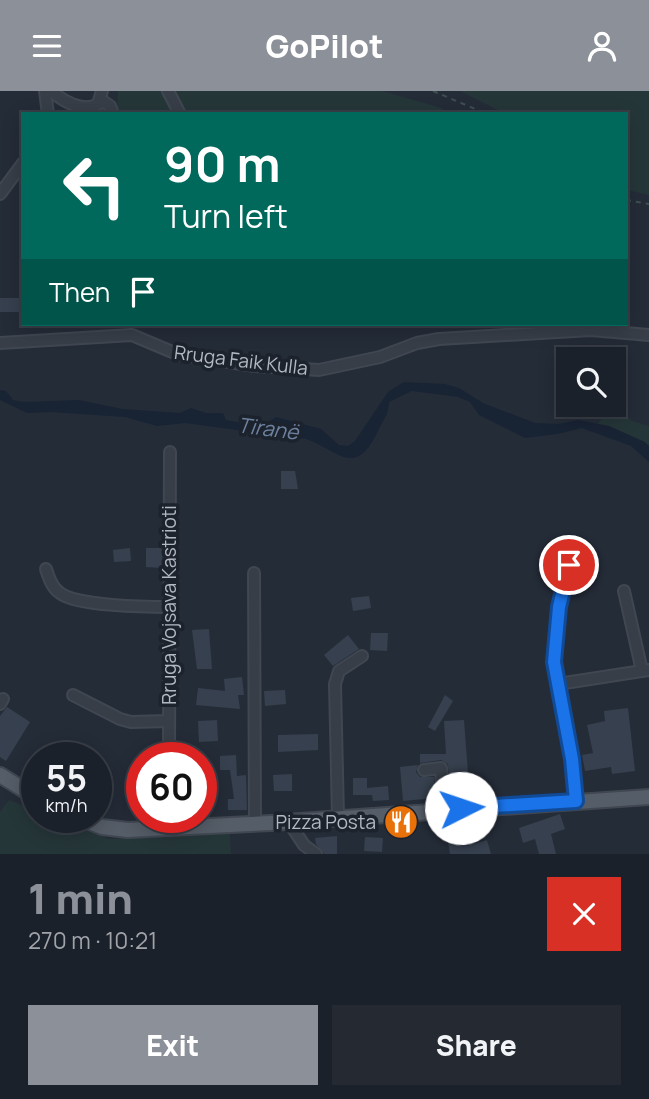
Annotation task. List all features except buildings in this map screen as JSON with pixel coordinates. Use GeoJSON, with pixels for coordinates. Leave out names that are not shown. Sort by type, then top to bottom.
{"type":"FeatureCollection","features":[{"type":"Feature","properties":{"kind":"main road"},"geometry":{"type":"LineString","coordinates":[[0,775],[21,788]]}},
{"type":"Feature","properties":{"kind":"main road"},"geometry":{"type":"LineString","coordinates":[[217,824],[255,824],[649,797]]}},
{"type":"Feature","properties":{"kind":"street"},"geometry":{"type":"LineString","coordinates":[[45,91],[48,112]]}},
{"type":"Feature","properties":{"kind":"street"},"geometry":{"type":"LineString","coordinates":[[51,91],[74,105],[89,108],[102,96],[112,112]]}},
{"type":"Feature","properties":{"kind":"street"},"geometry":{"type":"LineString","coordinates":[[63,91],[74,105]]}},
{"type":"Feature","properties":{"kind":"street"},"geometry":{"type":"LineString","coordinates":[[168,91],[175,111]]}},
{"type":"Feature","properties":{"kind":"street"},"geometry":{"type":"LineString","coordinates":[[0,194],[21,166]]}},
{"type":"Feature","properties":{"kind":"street"},"geometry":{"type":"LineString","coordinates":[[94,326],[95,337]]}},
{"type":"Feature","properties":{"kind":"street","name":"Rruga Faik Kulla"},"geometry":{"type":"LineString","coordinates":[[0,343],[132,335],[177,354],[255,366],[318,370],[380,357],[417,343],[439,339],[590,330],[649,335]]}},
{"type":"Feature","properties":{"kind":"street","name":"Rruga Vojsava Kastrioti"},"geometry":{"type":"LineString","coordinates":[[169,742],[170,452]]}},
{"type":"Feature","properties":{"kind":"street"},"geometry":{"type":"LineString","coordinates":[[573,560],[562,589],[554,662],[572,759],[576,801]]}},
{"type":"Feature","properties":{"kind":"street"},"geometry":{"type":"LineString","coordinates":[[46,569],[54,587],[68,598],[120,606],[169,607]]}},
{"type":"Feature","properties":{"kind":"street"},"geometry":{"type":"LineString","coordinates":[[254,573],[255,824]]}},
{"type":"Feature","properties":{"kind":"street"},"geometry":{"type":"LineString","coordinates":[[558,684],[645,670],[624,591]]}},
{"type":"Feature","properties":{"kind":"street"},"geometry":{"type":"LineString","coordinates":[[338,817],[335,684],[339,671],[362,656]]}},
{"type":"Feature","properties":{"kind":"street"},"geometry":{"type":"LineString","coordinates":[[73,695],[120,719],[169,721]]}},
{"type":"Feature","properties":{"kind":"street"},"geometry":{"type":"LineString","coordinates":[[424,770],[440,768],[443,810]]}},
{"type":"Feature","properties":{"kind":"street"},"geometry":{"type":"LineString","coordinates":[[288,821],[313,853]]}},
{"type":"Feature","properties":{"kind":"path"},"geometry":{"type":"LineString","coordinates":[[433,91],[482,112]]}},
{"type":"Feature","properties":{"kind":"path"},"geometry":{"type":"LineString","coordinates":[[628,200],[649,204]]}},
{"type":"Feature","properties":{"kind":"shaded area"},"geometry":{"type":"Polygon","coordinates":[[[118,91],[382,91],[449,112],[117,112],[118,91]]]}},
{"type":"Feature","properties":{"kind":"shaded area"},"geometry":{"type":"Polygon","coordinates":[[[460,91],[649,91],[649,195],[628,190],[628,112],[502,112],[460,91]]]}},
{"type":"Feature","properties":{"kind":"shaded area"},"geometry":{"type":"Polygon","coordinates":[[[626,416],[649,426],[649,446],[609,426],[597,425],[605,417],[626,416]]]}},
{"type":"Feature","properties":{"kind":"shaded area"},"geometry":{"type":"Polygon","coordinates":[[[9,800],[21,805],[21,833],[94,833],[109,839],[230,834],[231,854],[0,854],[0,812],[9,800]]]}},
{"type":"Feature","properties":{"kind":"water","name":"Tiranë"},"geometry":{"type":"Polygon","coordinates":[[[404,382],[445,384],[459,388],[483,403],[535,423],[559,424],[578,420],[609,426],[645,442],[649,446],[649,462],[631,446],[582,428],[525,438],[479,415],[470,402],[458,397],[412,391],[389,402],[385,418],[369,447],[354,458],[337,454],[306,439],[185,423],[157,426],[125,417],[27,413],[0,400],[0,390],[6,391],[13,400],[24,402],[79,400],[122,409],[180,413],[191,408],[206,413],[223,413],[226,420],[252,424],[265,423],[276,417],[321,429],[339,445],[348,446],[355,441],[388,392],[404,382]]]}},
{"type":"Feature","properties":{"kind":"place","name":"Pizza Posta"},"geometry":{"type":"Point","coordinates":[401,822]}},
{"type":"Feature","properties":{"kind":"route"},"geometry":{"type":"LineString","coordinates":[[461,808],[576,801],[572,759],[554,662],[559,607],[569,565]]}}]}
